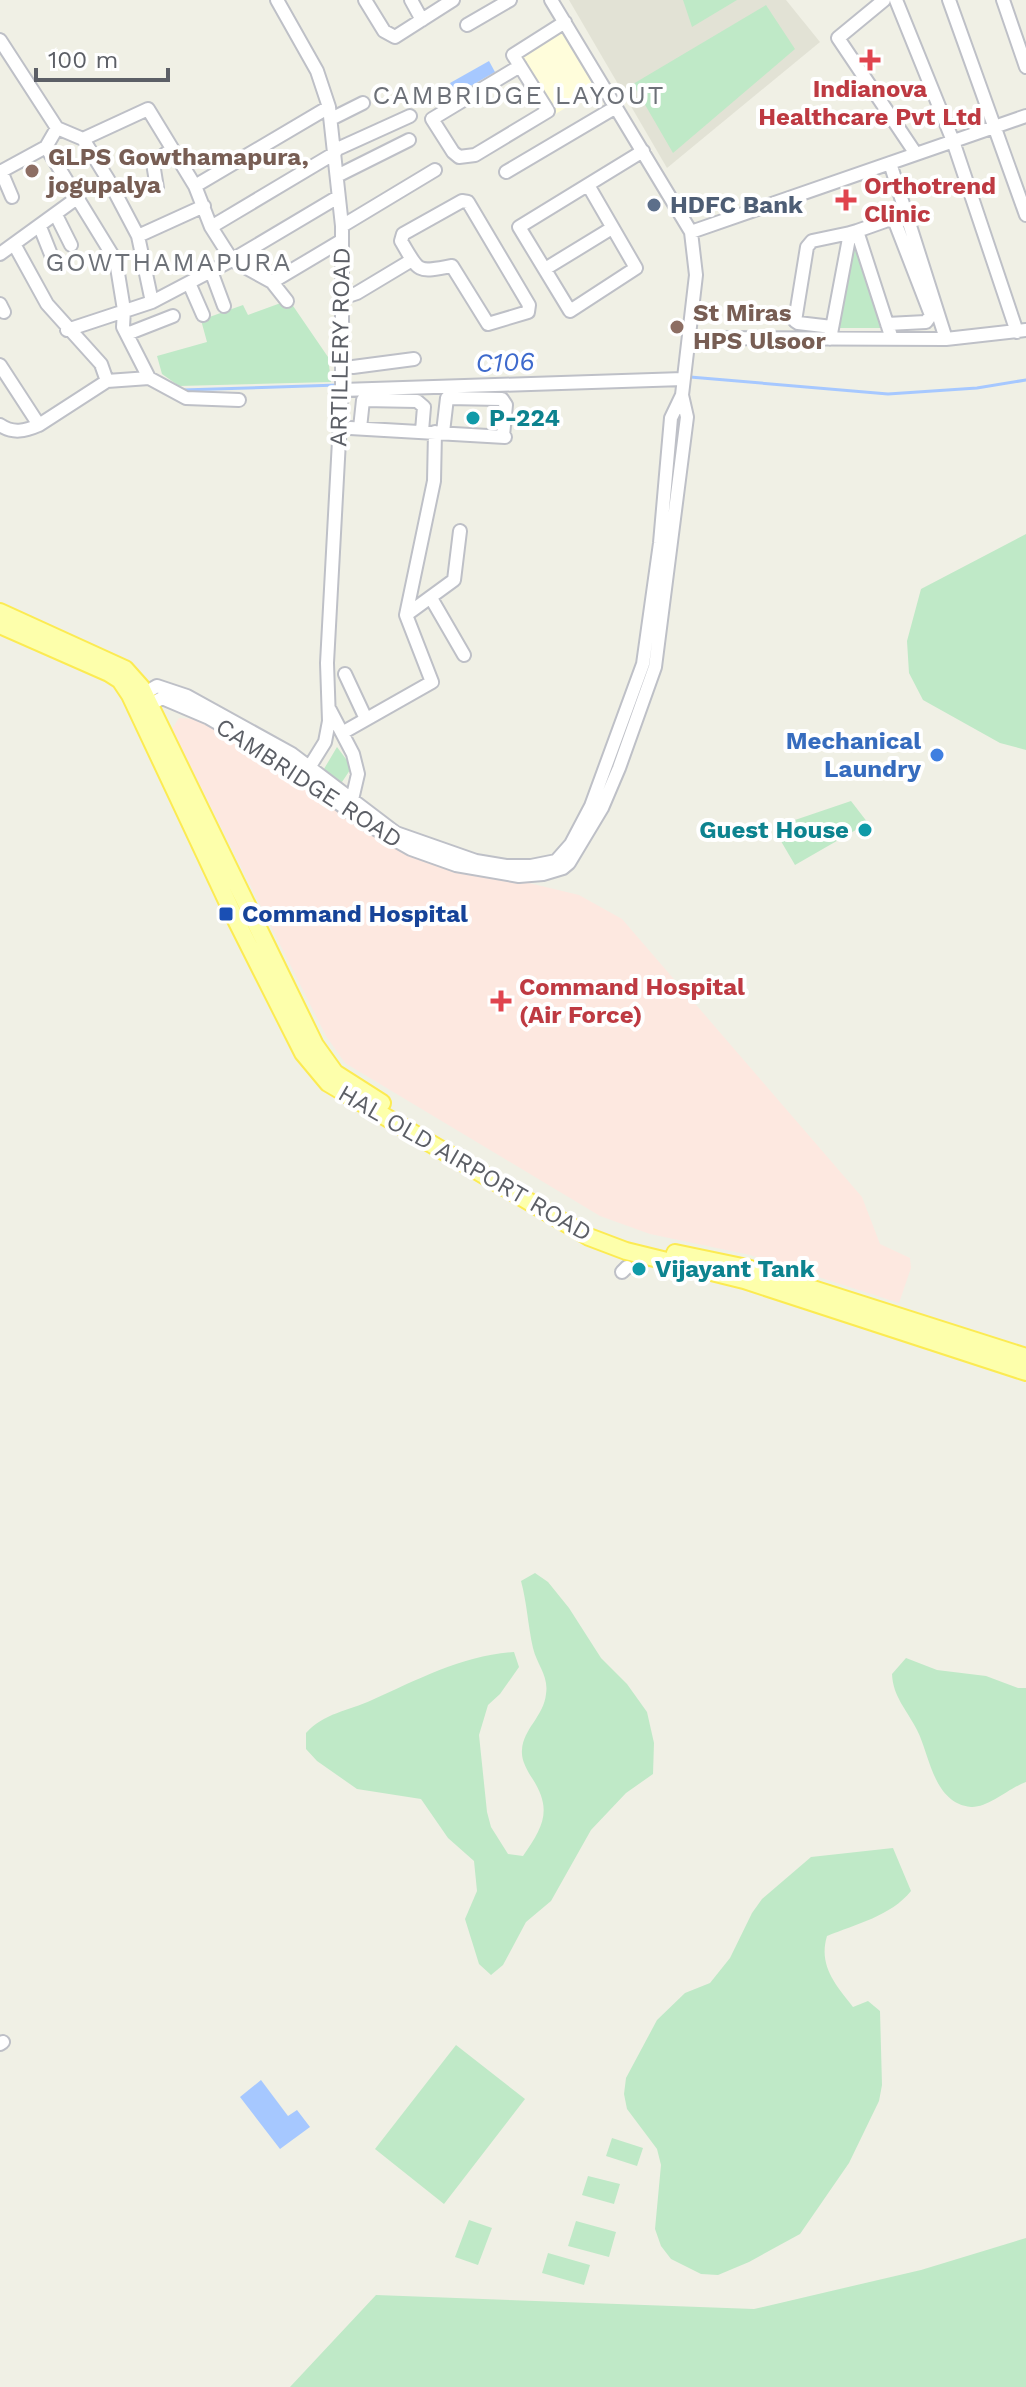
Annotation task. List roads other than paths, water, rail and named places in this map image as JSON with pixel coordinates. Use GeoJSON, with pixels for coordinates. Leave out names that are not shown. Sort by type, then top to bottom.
{"type":"FeatureCollection","features":[{"type":"Feature","properties":{"kind":"main road","name":"HAL OLD AIRPORT ROAD"},"geometry":{"type":"LineString","coordinates":[[0,612],[125,669],[235,918],[303,1053],[328,1083],[626,1251],[744,1280],[1026,1372]]}},
{"type":"Feature","properties":{"kind":"main road","name":"HAL OLD AIRPORT ROAD"},"geometry":{"type":"LineString","coordinates":[[0,625],[109,673],[141,702]]}},
{"type":"Feature","properties":{"kind":"main road","name":"HAL OLD AIRPORT ROAD"},"geometry":{"type":"LineString","coordinates":[[591,1232],[648,1248],[747,1268],[1026,1357]]}},
{"type":"Feature","properties":{"kind":"street","name":"ARTILLERY ROAD"},"geometry":{"type":"LineString","coordinates":[[277,0],[317,71],[330,113],[342,226],[342,390],[327,663],[329,707],[325,742],[303,777]]}},
{"type":"Feature","properties":{"kind":"street"},"geometry":{"type":"LineString","coordinates":[[365,0],[384,31],[395,37],[453,0]]}},
{"type":"Feature","properties":{"kind":"street"},"geometry":{"type":"LineString","coordinates":[[411,0],[422,20]]}},
{"type":"Feature","properties":{"kind":"street"},"geometry":{"type":"LineString","coordinates":[[467,25],[510,0]]}},
{"type":"Feature","properties":{"kind":"street"},"geometry":{"type":"LineString","coordinates":[[551,0],[691,232],[1026,116]]}},
{"type":"Feature","properties":{"kind":"street"},"geometry":{"type":"LineString","coordinates":[[884,0],[838,38],[916,154]]}},
{"type":"Feature","properties":{"kind":"street"},"geometry":{"type":"LineString","coordinates":[[690,338],[831,333],[892,339],[946,339],[1021,331],[953,141],[896,0]]}},
{"type":"Feature","properties":{"kind":"street"},"geometry":{"type":"LineString","coordinates":[[949,0],[1025,211]]}},
{"type":"Feature","properties":{"kind":"street"},"geometry":{"type":"LineString","coordinates":[[1003,0],[1026,67]]}},
{"type":"Feature","properties":{"kind":"street"},"geometry":{"type":"LineString","coordinates":[[520,66],[432,119],[459,157],[475,155],[548,111],[520,66],[513,55],[565,22]]}},
{"type":"Feature","properties":{"kind":"street"},"geometry":{"type":"LineString","coordinates":[[0,40],[57,128],[83,139],[109,181],[138,236],[152,302]]}},
{"type":"Feature","properties":{"kind":"street"},"geometry":{"type":"LineString","coordinates":[[195,186],[330,113],[363,103]]}},
{"type":"Feature","properties":{"kind":"street"},"geometry":{"type":"LineString","coordinates":[[506,172],[616,107]]}},
{"type":"Feature","properties":{"kind":"street"},"geometry":{"type":"LineString","coordinates":[[83,139],[148,109],[195,186],[211,227],[232,260],[272,282],[287,301]]}},
{"type":"Feature","properties":{"kind":"street"},"geometry":{"type":"LineString","coordinates":[[211,227],[335,152],[410,116]]}},
{"type":"Feature","properties":{"kind":"street"},"geometry":{"type":"LineString","coordinates":[[12,197],[1,172],[46,147],[57,128]]}},
{"type":"Feature","properties":{"kind":"street"},"geometry":{"type":"LineString","coordinates":[[337,176],[409,140]]}},
{"type":"Feature","properties":{"kind":"street"},"geometry":{"type":"LineString","coordinates":[[46,147],[116,261],[124,310],[123,327],[149,378]]}},
{"type":"Feature","properties":{"kind":"street"},"geometry":{"type":"LineString","coordinates":[[157,188],[153,163],[172,149]]}},
{"type":"Feature","properties":{"kind":"street"},"geometry":{"type":"LineString","coordinates":[[588,185],[636,268],[570,311],[519,227],[643,151]]}},
{"type":"Feature","properties":{"kind":"street"},"geometry":{"type":"LineString","coordinates":[[890,163],[946,339]]}},
{"type":"Feature","properties":{"kind":"street"},"geometry":{"type":"LineString","coordinates":[[342,226],[435,170]]}},
{"type":"Feature","properties":{"kind":"street"},"geometry":{"type":"LineString","coordinates":[[67,330],[152,302],[232,260],[338,197]]}},
{"type":"Feature","properties":{"kind":"street"},"geometry":{"type":"LineString","coordinates":[[0,254],[77,198]]}},
{"type":"Feature","properties":{"kind":"street"},"geometry":{"type":"LineString","coordinates":[[465,200],[530,309],[488,324],[452,266],[430,272],[421,269],[412,260],[401,241],[403,234],[465,200]]}},
{"type":"Feature","properties":{"kind":"street"},"geometry":{"type":"LineString","coordinates":[[138,236],[204,206]]}},
{"type":"Feature","properties":{"kind":"street"},"geometry":{"type":"LineString","coordinates":[[56,215],[71,245]]}},
{"type":"Feature","properties":{"kind":"street"},"geometry":{"type":"LineString","coordinates":[[831,333],[795,321],[807,247],[812,241],[854,232],[888,220],[895,222],[931,315],[926,322],[887,324]]}},
{"type":"Feature","properties":{"kind":"street"},"geometry":{"type":"LineString","coordinates":[[40,227],[54,262]]}},
{"type":"Feature","properties":{"kind":"street"},"geometry":{"type":"LineString","coordinates":[[545,269],[612,228]]}},
{"type":"Feature","properties":{"kind":"street","name":"CAMBRIDGE ROAD"},"geometry":{"type":"LineString","coordinates":[[141,702],[157,686],[187,696],[311,765],[386,837],[411,849],[456,865],[519,876],[543,874],[569,863],[602,808],[655,667],[687,417],[682,395],[683,379],[696,275],[691,232]]}},
{"type":"Feature","properties":{"kind":"street"},"geometry":{"type":"LineString","coordinates":[[854,232],[892,339]]}},
{"type":"Feature","properties":{"kind":"street"},"geometry":{"type":"LineString","coordinates":[[831,333],[854,232]]}},
{"type":"Feature","properties":{"kind":"street"},"geometry":{"type":"LineString","coordinates":[[272,282],[341,241]]}},
{"type":"Feature","properties":{"kind":"street"},"geometry":{"type":"LineString","coordinates":[[14,244],[36,287],[67,330],[101,364],[106,379]]}},
{"type":"Feature","properties":{"kind":"street"},"geometry":{"type":"LineString","coordinates":[[342,295],[357,293],[412,260]]}},
{"type":"Feature","properties":{"kind":"street"},"geometry":{"type":"LineString","coordinates":[[211,271],[224,306]]}},
{"type":"Feature","properties":{"kind":"street"},"geometry":{"type":"LineString","coordinates":[[189,283],[203,315]]}},
{"type":"Feature","properties":{"kind":"street"},"geometry":{"type":"LineString","coordinates":[[127,334],[173,316]]}},
{"type":"Feature","properties":{"kind":"street"},"geometry":{"type":"LineString","coordinates":[[353,367],[414,359]]}},
{"type":"Feature","properties":{"kind":"street"},"geometry":{"type":"LineString","coordinates":[[0,365],[39,425]]}},
{"type":"Feature","properties":{"kind":"street"},"geometry":{"type":"LineString","coordinates":[[0,425],[23,432],[39,425],[106,379],[149,378],[186,398],[239,400]]}},
{"type":"Feature","properties":{"kind":"street"},"geometry":{"type":"LineString","coordinates":[[342,390],[683,379]]}},
{"type":"Feature","properties":{"kind":"street"},"geometry":{"type":"LineString","coordinates":[[342,733],[432,682],[406,615],[434,481],[433,432],[424,407],[417,401],[363,400],[355,428],[433,432],[504,436],[506,405],[502,399],[447,398],[433,432]]}},
{"type":"Feature","properties":{"kind":"street"},"geometry":{"type":"LineString","coordinates":[[406,615],[454,580],[460,531]]}},
{"type":"Feature","properties":{"kind":"street"},"geometry":{"type":"LineString","coordinates":[[431,598],[464,655]]}},
{"type":"Feature","properties":{"kind":"street"},"geometry":{"type":"LineString","coordinates":[[345,674],[366,719]]}},
{"type":"Feature","properties":{"kind":"street","name":"CAMBRIDGE ROAD"},"geometry":{"type":"LineString","coordinates":[[141,702],[169,699],[209,718],[351,804]]}},
{"type":"Feature","properties":{"kind":"street","name":"ARTILLERY ROAD"},"geometry":{"type":"LineString","coordinates":[[329,707],[358,774],[351,804]]}},
{"type":"Feature","properties":{"kind":"water"},"geometry":{"type":"Polygon","coordinates":[[[489,61],[495,72],[457,94],[450,83],[489,61]]]}},
{"type":"Feature","properties":{"kind":"water"},"geometry":{"type":"Polygon","coordinates":[[[261,2080],[288,2116],[297,2110],[310,2127],[280,2149],[240,2097],[261,2080]]]}},
{"type":"Feature","properties":{"kind":"waterway","name":"C106"},"geometry":{"type":"LineString","coordinates":[[690,377],[888,394],[977,388],[1026,380]]}},
{"type":"Feature","properties":{"kind":"waterway","name":"C106"},"geometry":{"type":"LineString","coordinates":[[182,390],[338,385]]}},
{"type":"Feature","properties":{"kind":"place","name":"Indianova Healthcare Pvt Ltd"},"geometry":{"type":"Point","coordinates":[870,60]}},
{"type":"Feature","properties":{"kind":"place","name":"GLPS Gowthamapura, jogupalya"},"geometry":{"type":"Point","coordinates":[32,171]}},
{"type":"Feature","properties":{"kind":"place","name":"Orthotrend Clinic"},"geometry":{"type":"Point","coordinates":[846,200]}},
{"type":"Feature","properties":{"kind":"place","name":"HDFC Bank"},"geometry":{"type":"Point","coordinates":[654,205]}},
{"type":"Feature","properties":{"kind":"place","name":"St Miras HPS Ulsoor"},"geometry":{"type":"Point","coordinates":[677,327]}},
{"type":"Feature","properties":{"kind":"place","name":"P-224"},"geometry":{"type":"Point","coordinates":[473,418]}},
{"type":"Feature","properties":{"kind":"place","name":"Mechanical Laundry"},"geometry":{"type":"Point","coordinates":[937,755]}},
{"type":"Feature","properties":{"kind":"place","name":"Guest House"},"geometry":{"type":"Point","coordinates":[865,830]}},
{"type":"Feature","properties":{"kind":"place","name":"Command Hospital"},"geometry":{"type":"Point","coordinates":[226,914]}},
{"type":"Feature","properties":{"kind":"place","name":"Command Hospital (Air Force)"},"geometry":{"type":"Point","coordinates":[501,1001]}},
{"type":"Feature","properties":{"kind":"place","name":"Vijayant Tank"},"geometry":{"type":"Point","coordinates":[639,1269]}},
{"type":"Feature","properties":{"kind":"district","name":"CAMBRIDGE LAYOUT"},"geometry":{"type":"Point","coordinates":[519,95]}},
{"type":"Feature","properties":{"kind":"district","name":"GOWTHAMAPURA"},"geometry":{"type":"Point","coordinates":[169,262]}}]}
